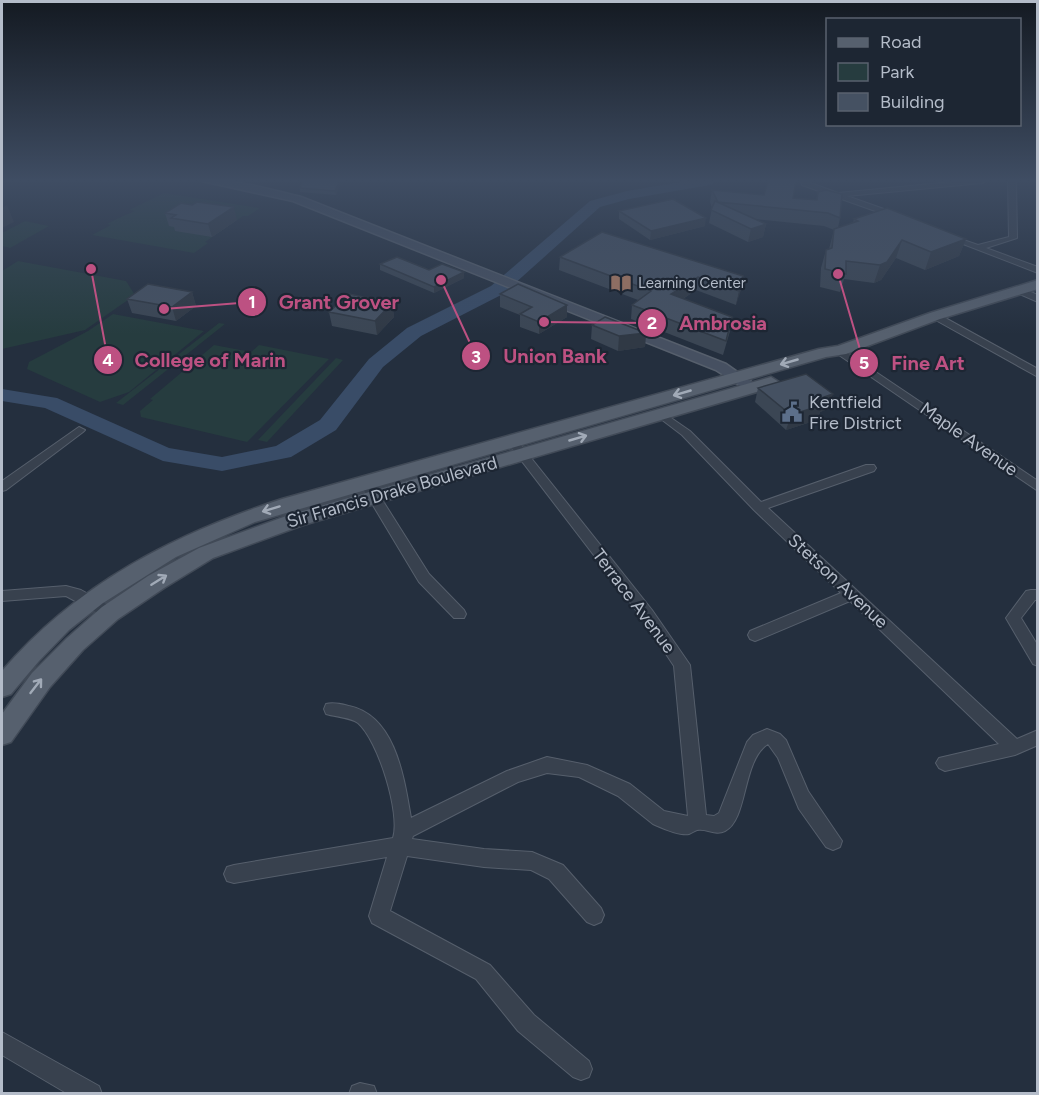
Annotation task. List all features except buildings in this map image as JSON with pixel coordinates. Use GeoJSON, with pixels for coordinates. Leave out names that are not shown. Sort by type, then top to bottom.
{"type":"FeatureCollection","features":[{"type":"Feature","properties":{"kind":"main road"},"geometry":{"type":"LineString","coordinates":[[379,232],[721,367],[739,376],[753,388]]}},
{"type":"Feature","properties":{"kind":"main road","name":"Sir Francis Drake Boulevard"},"geometry":{"type":"LineString","coordinates":[[2,687],[14,671],[51,635],[100,608],[156,582],[206,553],[269,528],[369,490],[516,448],[739,376],[825,352],[840,351],[935,316],[1038,284]]}},
{"type":"Feature","properties":{"kind":"main road","name":"Sir Francis Drake Boulevard"},"geometry":{"type":"LineString","coordinates":[[516,448],[661,414],[753,388],[837,359],[840,351]]}},
{"type":"Feature","properties":{"kind":"main road","name":"Sir Francis Drake Boulevard"},"geometry":{"type":"LineString","coordinates":[[2,734],[41,680],[75,644],[100,608]]}},
{"type":"Feature","properties":{"kind":"street"},"geometry":{"type":"LineString","coordinates":[[935,232],[1038,270]]}},
{"type":"Feature","properties":{"kind":"street"},"geometry":{"type":"LineString","coordinates":[[977,248],[1013,238],[1013,232]]}},
{"type":"Feature","properties":{"kind":"street"},"geometry":{"type":"LineString","coordinates":[[1018,290],[1038,299]]}},
{"type":"Feature","properties":{"kind":"street"},"geometry":{"type":"LineString","coordinates":[[935,316],[1038,374]]}},
{"type":"Feature","properties":{"kind":"street","name":"Maple Avenue"},"geometry":{"type":"LineString","coordinates":[[840,351],[1038,487]]}},
{"type":"Feature","properties":{"kind":"street","name":"Stetson Avenue"},"geometry":{"type":"LineString","coordinates":[[661,414],[676,423],[759,507],[1016,748]]}},
{"type":"Feature","properties":{"kind":"street"},"geometry":{"type":"LineString","coordinates":[[2,488],[79,430]]}},
{"type":"Feature","properties":{"kind":"street","name":"Terrace Avenue"},"geometry":{"type":"LineString","coordinates":[[516,448],[647,614],[682,665],[698,822]]}},
{"type":"Feature","properties":{"kind":"street"},"geometry":{"type":"LineString","coordinates":[[759,507],[870,468]]}},
{"type":"Feature","properties":{"kind":"street"},"geometry":{"type":"LineString","coordinates":[[369,490],[424,578],[459,614]]}},
{"type":"Feature","properties":{"kind":"street"},"geometry":{"type":"LineString","coordinates":[[2,596],[66,591],[100,608]]}},
{"type":"Feature","properties":{"kind":"street"},"geometry":{"type":"LineString","coordinates":[[755,635],[853,594]]}},
{"type":"Feature","properties":{"kind":"street"},"geometry":{"type":"LineString","coordinates":[[1038,595],[1031,595],[1013,618],[1038,660]]}},
{"type":"Feature","properties":{"kind":"street"},"geometry":{"type":"LineString","coordinates":[[332,709],[363,717],[382,739],[393,771],[402,838],[379,916],[483,972],[526,1023],[581,1069]]}},
{"type":"Feature","properties":{"kind":"street"},"geometry":{"type":"LineString","coordinates":[[234,874],[402,838],[513,776],[547,765],[581,770],[624,790],[659,818],[687,826],[698,822],[721,824],[726,820],[738,780],[754,746],[765,737],[773,738],[780,745],[800,793],[833,841]]}},
{"type":"Feature","properties":{"kind":"street"},"geometry":{"type":"LineString","coordinates":[[945,764],[1016,748],[1038,737]]}},
{"type":"Feature","properties":{"kind":"street"},"geometry":{"type":"LineString","coordinates":[[402,838],[484,858],[532,861],[556,872],[594,915]]}},
{"type":"Feature","properties":{"kind":"street"},"geometry":{"type":"LineString","coordinates":[[2,1043],[91,1094]]}},
{"type":"Feature","properties":{"kind":"street"},"geometry":{"type":"LineString","coordinates":[[360,1094],[366,1094]]}},
{"type":"Feature","properties":{"kind":"green space"},"geometry":{"type":"Polygon","coordinates":[[[38,232],[10,248],[2,246],[2,233],[38,232]]]}},
{"type":"Feature","properties":{"kind":"green space"},"geometry":{"type":"Polygon","coordinates":[[[98,232],[219,232],[194,253],[92,235],[98,232]]]}},
{"type":"Feature","properties":{"kind":"green space"},"geometry":{"type":"Polygon","coordinates":[[[18,261],[126,281],[135,295],[85,330],[2,349],[2,271],[18,261]]]}},
{"type":"Feature","properties":{"kind":"green space"},"geometry":{"type":"Polygon","coordinates":[[[113,314],[204,331],[129,392],[100,402],[27,369],[29,362],[88,331],[113,314]]]}},
{"type":"Feature","properties":{"kind":"green space"},"geometry":{"type":"Polygon","coordinates":[[[219,323],[225,324],[123,405],[116,403],[219,323]]]}},
{"type":"Feature","properties":{"kind":"green space"},"geometry":{"type":"Polygon","coordinates":[[[214,345],[251,352],[259,345],[329,359],[247,442],[141,417],[140,411],[153,400],[150,399],[214,345]]]}},
{"type":"Feature","properties":{"kind":"green space"},"geometry":{"type":"Polygon","coordinates":[[[336,358],[343,360],[267,442],[258,440],[336,358]]]}},
{"type":"Feature","properties":{"kind":"waterway"},"geometry":{"type":"LineString","coordinates":[[2,395],[50,402],[163,454],[222,464],[283,452],[328,425],[376,363],[414,332],[497,290],[563,232]]}},
{"type":"Feature","properties":{"kind":"place","name":"College of Marin"},"geometry":{"type":"Point","coordinates":[91,269]}},
{"type":"Feature","properties":{"kind":"place","name":"Fine Art"},"geometry":{"type":"Point","coordinates":[838,274]}},
{"type":"Feature","properties":{"kind":"place","name":"Union Bank"},"geometry":{"type":"Point","coordinates":[441,280]}},
{"type":"Feature","properties":{"kind":"place","name":"Learning Center"},"geometry":{"type":"Point","coordinates":[621,283]}},
{"type":"Feature","properties":{"kind":"place","name":"Grant Grover"},"geometry":{"type":"Point","coordinates":[164,309]}},
{"type":"Feature","properties":{"kind":"place","name":"Ambrosia"},"geometry":{"type":"Point","coordinates":[544,322]}},
{"type":"Feature","properties":{"kind":"place","name":"Kentfield Fire District"},"geometry":{"type":"Point","coordinates":[792,412]}}]}
